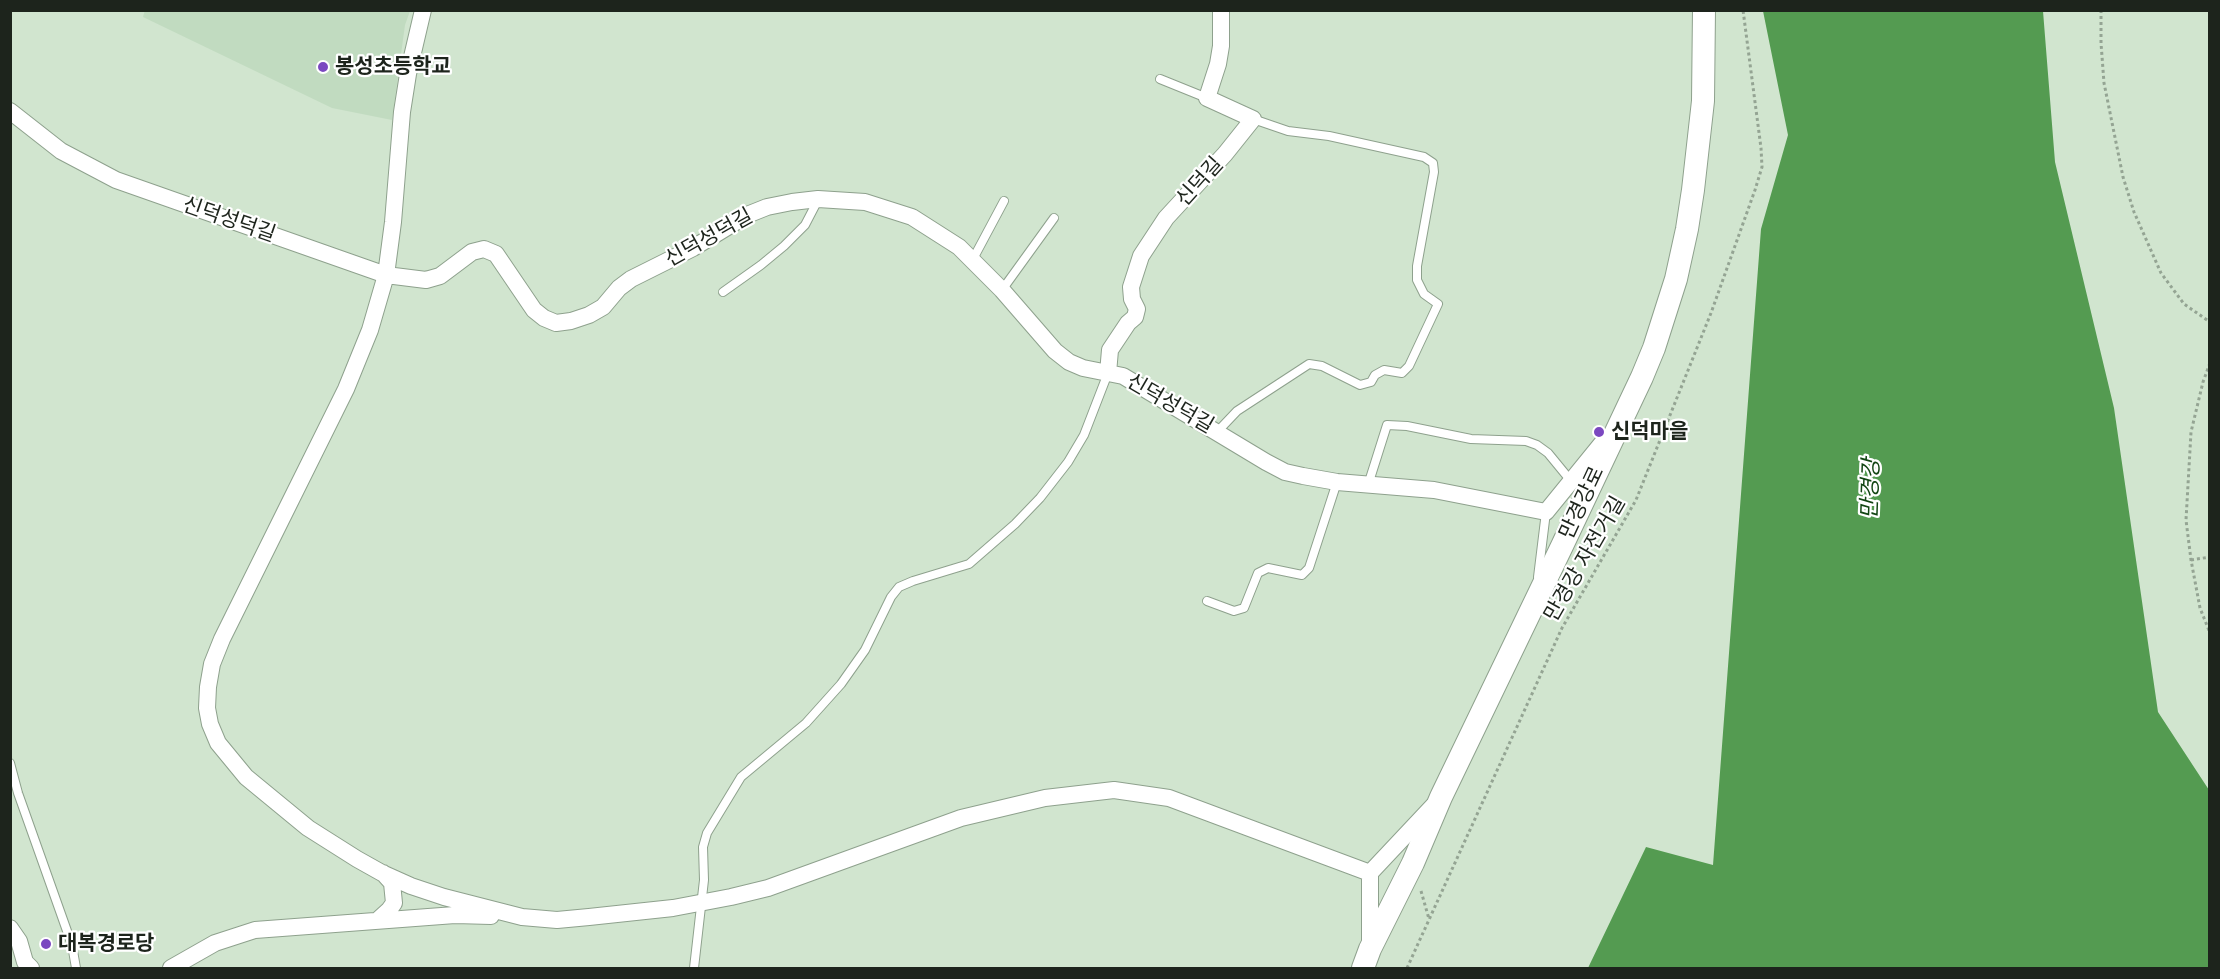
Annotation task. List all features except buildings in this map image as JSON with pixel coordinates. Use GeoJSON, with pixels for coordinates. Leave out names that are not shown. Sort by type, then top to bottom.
{"type":"FeatureCollection","features":[{"type":"Feature","properties":{"kind":"street"},"geometry":{"type":"LineString","coordinates":[[423,10],[402,112],[386,275],[370,330],[346,389],[222,639],[212,664],[207,708],[210,724],[218,743],[246,777],[308,828],[357,859],[411,886],[522,917]]}},
{"type":"Feature","properties":{"kind":"street"},"geometry":{"type":"LineString","coordinates":[[1221,10],[1221,46],[1207,98],[1253,119]]}},
{"type":"Feature","properties":{"kind":"street","name":"만경강로"},"geometry":{"type":"LineString","coordinates":[[1366,959],[1654,348],[1676,279],[1687,229],[1703,101],[1704,10]]}},
{"type":"Feature","properties":{"kind":"street","name":"신덕성덕길"},"geometry":{"type":"LineString","coordinates":[[10,111],[61,151],[116,180],[386,275],[426,280],[440,276],[472,252],[484,249],[496,254],[534,310],[544,318],[556,322],[572,321],[589,315],[603,307],[619,288],[631,279],[693,248],[747,215],[767,207],[818,200],[865,202],[912,217],[959,246],[1002,290],[1055,351],[1069,362],[1083,368],[1123,376],[1285,472],[1337,482],[1434,490],[1546,512]]}},
{"type":"Feature","properties":{"kind":"street","name":"신덕길"},"geometry":{"type":"LineString","coordinates":[[1108,373],[1110,350],[1128,323],[1135,317],[1137,309],[1132,299],[1131,287],[1141,256],[1166,218],[1225,154],[1253,119]]}},
{"type":"Feature","properties":{"kind":"street"},"geometry":{"type":"LineString","coordinates":[[1546,512],[1620,420]]}},
{"type":"Feature","properties":{"kind":"street"},"geometry":{"type":"LineString","coordinates":[[171,969],[215,943],[255,930],[455,915],[557,920],[701,903],[768,888],[960,818],[1045,798],[1114,790],[1169,798],[1370,873]]}},
{"type":"Feature","properties":{"kind":"street"},"geometry":{"type":"LineString","coordinates":[[1366,959],[1370,873],[1441,796]]}},
{"type":"Feature","properties":{"kind":"street"},"geometry":{"type":"LineString","coordinates":[[378,920],[394,903],[395,895],[392,883],[382,873]]}},
{"type":"Feature","properties":{"kind":"street"},"geometry":{"type":"LineString","coordinates":[[10,928],[19,941],[25,962],[31,969]]}},
{"type":"Feature","properties":{"kind":"lane"},"geometry":{"type":"LineString","coordinates":[[1160,79],[1207,98]]}},
{"type":"Feature","properties":{"kind":"lane"},"geometry":{"type":"LineString","coordinates":[[1217,432],[1237,411],[1309,364],[1322,366],[1360,385],[1371,382],[1384,370],[1402,373],[1409,366],[1438,304],[1424,294],[1417,280],[1434,172],[1433,163],[1424,158],[1329,136],[1288,130],[1253,119]]}},
{"type":"Feature","properties":{"kind":"lane"},"geometry":{"type":"LineString","coordinates":[[723,292],[784,246],[805,225],[818,200]]}},
{"type":"Feature","properties":{"kind":"lane"},"geometry":{"type":"LineString","coordinates":[[973,259],[1004,201]]}},
{"type":"Feature","properties":{"kind":"lane"},"geometry":{"type":"LineString","coordinates":[[1002,290],[1054,218]]}},
{"type":"Feature","properties":{"kind":"lane"},"geometry":{"type":"LineString","coordinates":[[694,969],[704,880],[703,847],[707,833],[741,777],[806,723],[841,684],[865,650],[891,597],[899,587],[969,564],[1015,524],[1040,498],[1068,462],[1084,435],[1108,373]]}},
{"type":"Feature","properties":{"kind":"lane"},"geometry":{"type":"LineString","coordinates":[[1368,485],[1387,425],[1407,426],[1471,439],[1526,441],[1548,453],[1571,481]]}},
{"type":"Feature","properties":{"kind":"lane"},"geometry":{"type":"LineString","coordinates":[[1208,601],[1234,611],[1244,609],[1258,573],[1268,568],[1302,575],[1309,568],[1337,482]]}},
{"type":"Feature","properties":{"kind":"lane"},"geometry":{"type":"LineString","coordinates":[[1535,603],[1546,512]]}},
{"type":"Feature","properties":{"kind":"lane"},"geometry":{"type":"LineString","coordinates":[[10,763],[18,793],[72,945],[76,969]]}},
{"type":"Feature","properties":{"kind":"path","name":"만경강 자전거길"},"geometry":{"type":"LineString","coordinates":[[1407,969],[1562,628],[1636,500],[1711,313],[1755,190],[1762,166],[1761,148],[1743,10]]}},
{"type":"Feature","properties":{"kind":"path"},"geometry":{"type":"LineString","coordinates":[[2101,10],[2104,83],[2123,177],[2134,212],[2161,273],[2184,304],[2210,321]]}},
{"type":"Feature","properties":{"kind":"path"},"geometry":{"type":"LineString","coordinates":[[2210,363],[2191,432],[2186,520],[2200,608],[2210,633]]}},
{"type":"Feature","properties":{"kind":"path"},"geometry":{"type":"LineString","coordinates":[[2191,560],[2210,557]]}},
{"type":"Feature","properties":{"kind":"shaded area","name":"봉성초등학교"},"geometry":{"type":"Polygon","coordinates":[[[145,10],[410,11],[405,25],[392,120],[332,108],[143,17],[145,10]]]}},
{"type":"Feature","properties":{"kind":"water","name":"만경강"},"geometry":{"type":"Polygon","coordinates":[[[1763,11],[2043,11],[2055,162],[2114,408],[2158,712],[2209,790],[2209,968],[1588,968],[1646,847],[1713,865],[1761,229],[1788,135],[1763,11]]]}},
{"type":"Feature","properties":{"kind":"place","name":"봉성초등학교"},"geometry":{"type":"Point","coordinates":[323,67]}},
{"type":"Feature","properties":{"kind":"place","name":"신덕마을"},"geometry":{"type":"Point","coordinates":[1599,432]}},
{"type":"Feature","properties":{"kind":"place","name":"대복경로당"},"geometry":{"type":"Point","coordinates":[46,944]}}]}
